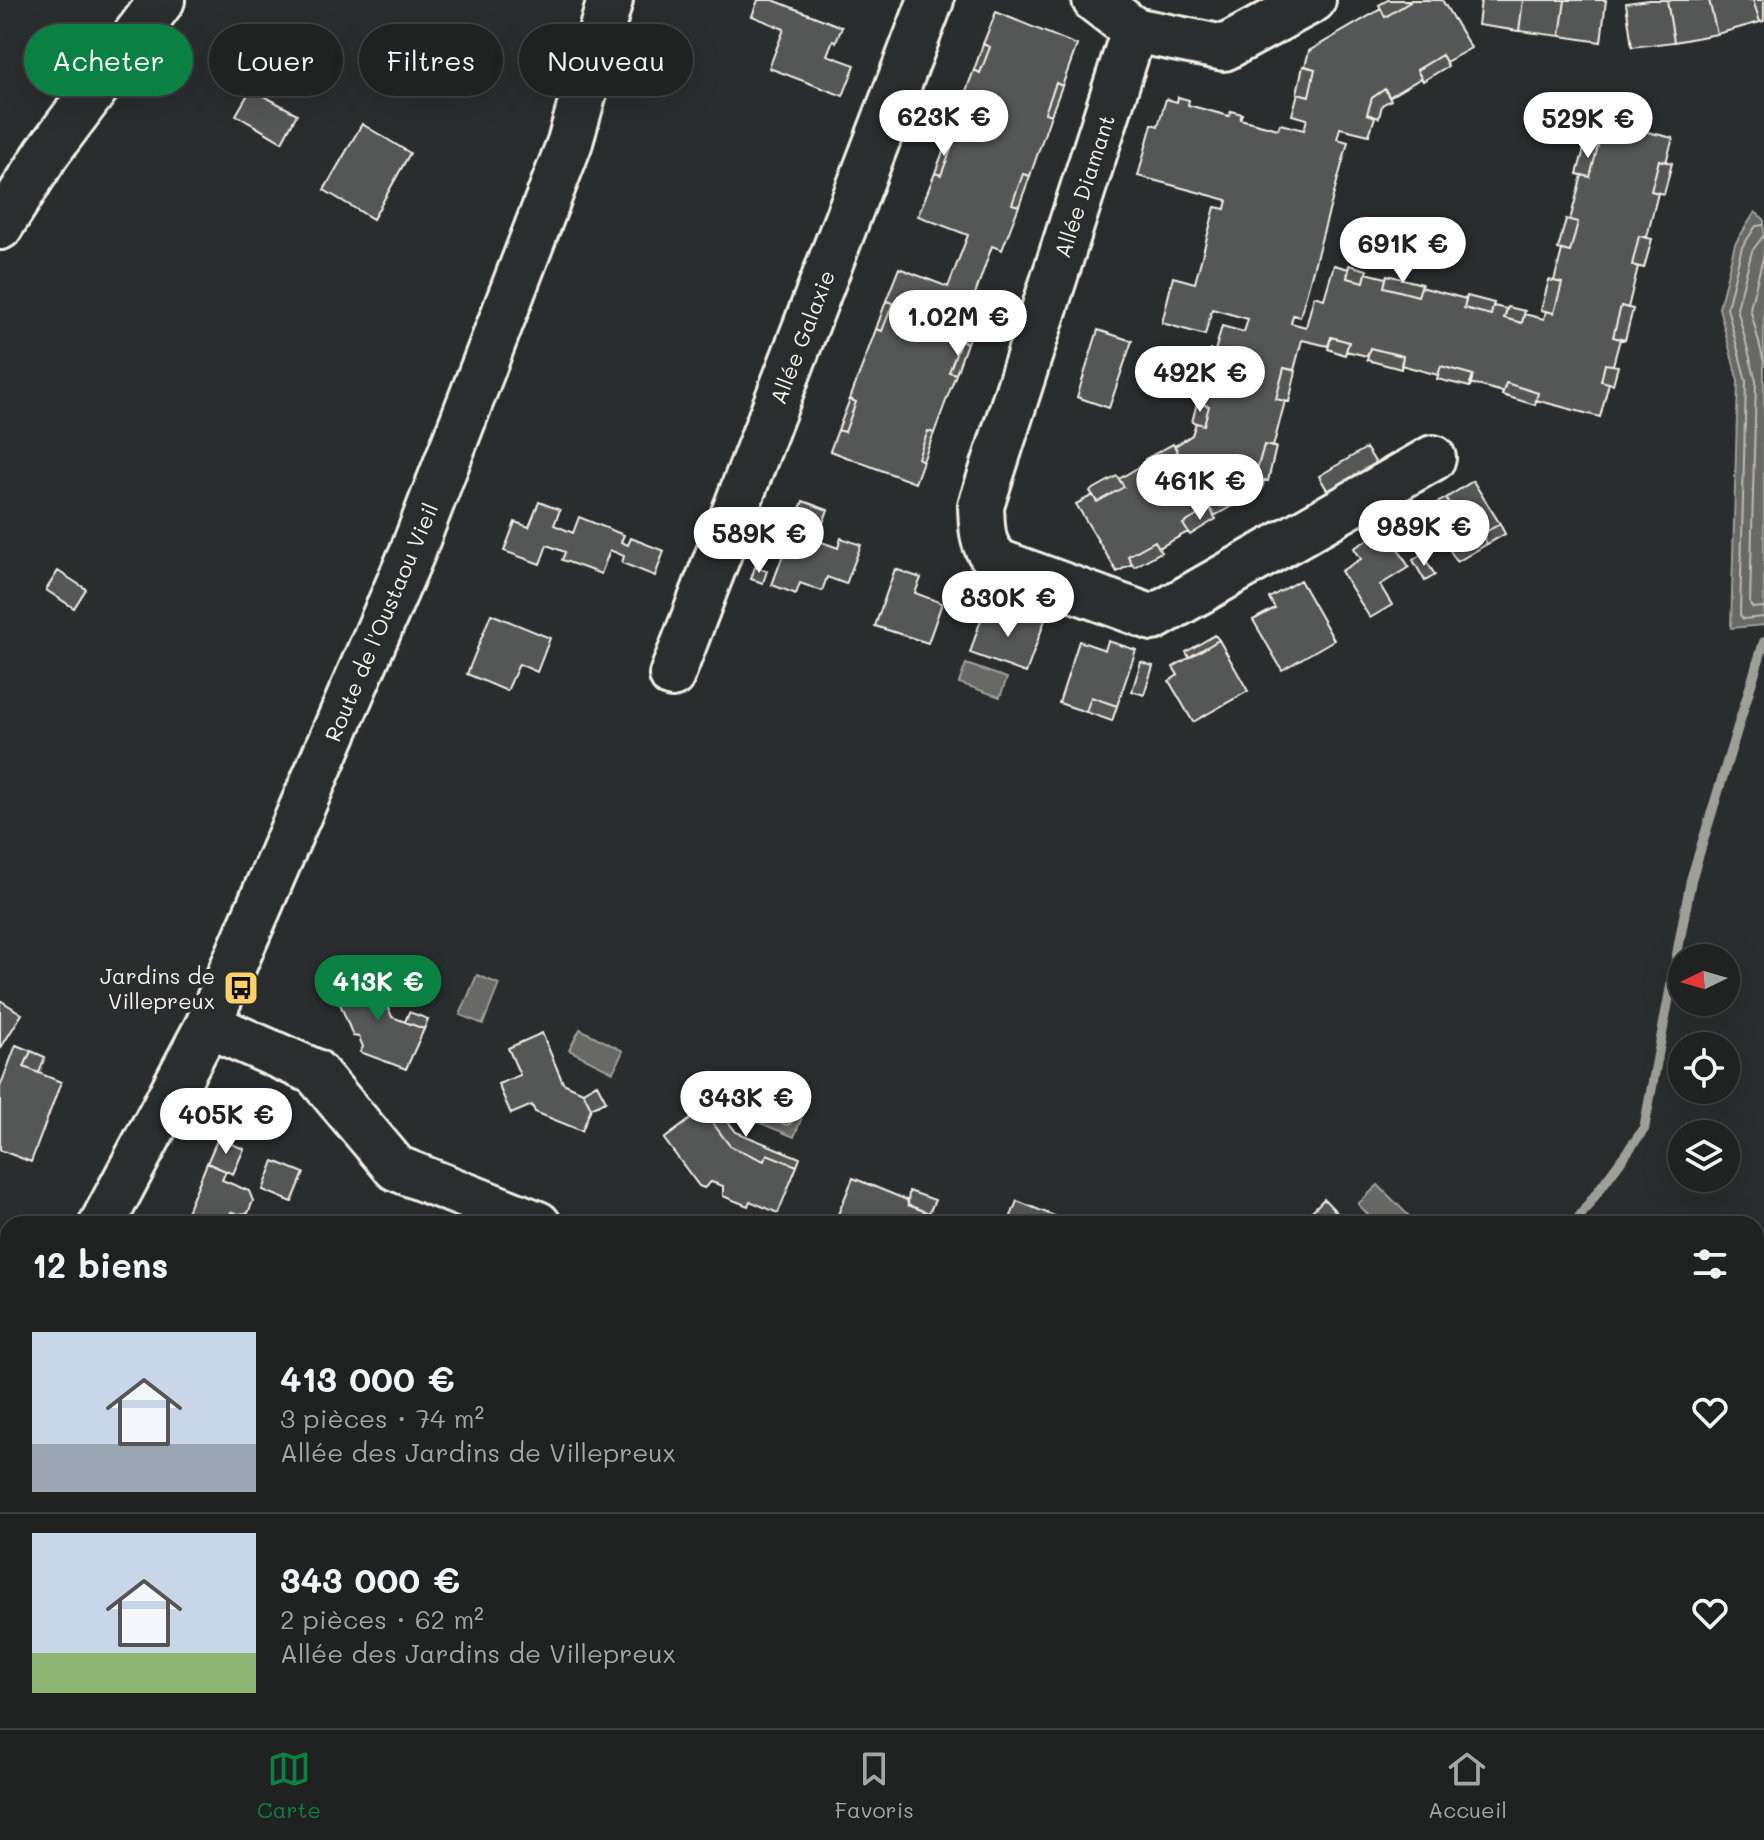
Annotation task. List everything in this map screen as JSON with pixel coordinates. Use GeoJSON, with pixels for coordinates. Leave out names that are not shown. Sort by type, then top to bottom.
{"type":"FeatureCollection","features":[{"type":"Feature","properties":{"kind":"street"},"geometry":{"type":"LineString","coordinates":[[0,227],[47,153],[162,0]]}},
{"type":"Feature","properties":{"kind":"street","name":"Route de l'Oustaou Vieil"},"geometry":{"type":"LineString","coordinates":[[106,1216],[208,1025],[412,553],[570,142],[610,0]]}},
{"type":"Feature","properties":{"kind":"street","name":"Allée Galaxie"},"geometry":{"type":"LineString","coordinates":[[672,675],[931,0]]}},
{"type":"Feature","properties":{"kind":"street"},"geometry":{"type":"LineString","coordinates":[[1095,0],[1134,30],[1224,48],[1313,0]]}},
{"type":"Feature","properties":{"kind":"street","name":"Allée Diamant"},"geometry":{"type":"LineString","coordinates":[[1134,30],[981,506],[982,532],[990,555],[1001,563],[1153,618],[1433,458]]}},
{"type":"Feature","properties":{"kind":"street"},"geometry":{"type":"LineString","coordinates":[[208,1025],[315,1072],[396,1168],[518,1216]]}},
{"type":"Feature","properties":{"kind":"water"},"geometry":{"type":"Polygon","coordinates":[[[1755,212],[1764,219],[1764,625],[1731,628],[1738,381],[1719,308],[1735,244],[1755,212]]]}},
{"type":"Feature","properties":{"kind":"water"},"geometry":{"type":"Polygon","coordinates":[[[966,664],[1007,678],[1000,697],[959,683],[966,664]]]}},
{"type":"Feature","properties":{"kind":"water"},"geometry":{"type":"Polygon","coordinates":[[[477,975],[499,984],[483,1024],[460,1015],[477,975]]]}},
{"type":"Feature","properties":{"kind":"water"},"geometry":{"type":"Polygon","coordinates":[[[580,1029],[623,1051],[613,1072],[569,1050],[580,1029]]]}},
{"type":"Feature","properties":{"kind":"water"},"geometry":{"type":"Polygon","coordinates":[[[751,1091],[804,1112],[794,1137],[741,1115],[751,1091]]]}},
{"type":"Feature","properties":{"kind":"water"},"geometry":{"type":"Polygon","coordinates":[[[1378,1185],[1409,1216],[1369,1216],[1358,1204],[1378,1185]]]}},
{"type":"Feature","properties":{"kind":"building"},"geometry":{"type":"Polygon","coordinates":[[[758,0],[773,0],[842,27],[827,55],[855,65],[843,96],[769,68],[784,29],[752,16],[758,0]]]}},
{"type":"Feature","properties":{"kind":"building"},"geometry":{"type":"Polygon","coordinates":[[[1388,0],[1410,2],[1385,17],[1379,5],[1388,0]]]}},
{"type":"Feature","properties":{"kind":"building"},"geometry":{"type":"Polygon","coordinates":[[[1408,0],[1442,0],[1471,48],[1446,62],[1442,55],[1417,70],[1421,78],[1389,97],[1385,89],[1372,98],[1367,114],[1375,117],[1369,135],[1340,128],[1337,139],[1348,142],[1300,317],[1293,315],[1291,323],[1306,327],[1314,296],[1324,299],[1334,265],[1349,269],[1347,278],[1364,282],[1366,273],[1386,278],[1384,287],[1418,296],[1421,287],[1466,299],[1464,308],[1491,315],[1493,306],[1507,309],[1504,318],[1522,323],[1524,314],[1544,319],[1546,311],[1554,313],[1562,283],[1554,281],[1562,250],[1570,252],[1578,222],[1570,220],[1582,175],[1590,177],[1598,146],[1590,144],[1596,120],[1673,138],[1666,162],[1659,160],[1651,191],[1658,193],[1647,237],[1639,236],[1632,265],[1638,267],[1628,308],[1621,306],[1613,337],[1620,339],[1613,365],[1605,364],[1601,381],[1609,383],[1600,417],[1536,400],[1538,393],[1506,383],[1503,392],[1470,383],[1473,375],[1441,366],[1438,375],[1401,365],[1403,356],[1370,348],[1367,356],[1346,351],[1349,342],[1331,337],[1328,346],[1302,340],[1294,370],[1284,368],[1276,399],[1285,401],[1273,447],[1264,445],[1255,477],[1264,480],[1262,489],[1214,516],[1210,508],[1183,524],[1188,532],[1159,548],[1155,541],[1128,556],[1132,564],[1117,572],[1076,504],[1093,495],[1097,502],[1124,487],[1119,479],[1147,462],[1152,470],[1179,455],[1175,446],[1192,435],[1196,423],[1204,425],[1209,406],[1201,404],[1207,380],[1215,383],[1223,353],[1215,351],[1222,326],[1244,332],[1248,319],[1212,309],[1205,335],[1162,323],[1173,277],[1195,283],[1215,207],[1225,209],[1227,200],[1138,176],[1152,124],[1158,126],[1166,99],[1177,102],[1178,97],[1189,100],[1188,105],[1229,116],[1231,111],[1242,114],[1240,119],[1278,129],[1280,124],[1304,130],[1307,119],[1292,115],[1298,93],[1309,96],[1315,69],[1305,66],[1309,51],[1381,9],[1385,17],[1410,2],[1408,0]]]}},
{"type":"Feature","properties":{"kind":"building"},"geometry":{"type":"Polygon","coordinates":[[[1481,0],[1523,0],[1519,31],[1478,25],[1481,0]]]}},
{"type":"Feature","properties":{"kind":"building"},"geometry":{"type":"Polygon","coordinates":[[[1523,0],[1565,0],[1560,36],[1519,31],[1523,0]]]}},
{"type":"Feature","properties":{"kind":"building"},"geometry":{"type":"Polygon","coordinates":[[[1565,0],[1606,0],[1601,42],[1560,36],[1565,0]]]}},
{"type":"Feature","properties":{"kind":"building"},"geometry":{"type":"Polygon","coordinates":[[[1667,0],[1674,42],[1632,47],[1626,3],[1667,0]]]}},
{"type":"Feature","properties":{"kind":"building"},"geometry":{"type":"Polygon","coordinates":[[[1667,0],[1709,0],[1717,34],[1674,42],[1667,0]]]}},
{"type":"Feature","properties":{"kind":"building"},"geometry":{"type":"Polygon","coordinates":[[[1709,0],[1753,0],[1760,22],[1717,34],[1709,0]]]}},
{"type":"Feature","properties":{"kind":"building"},"geometry":{"type":"Polygon","coordinates":[[[1753,0],[1764,0],[1764,21],[1760,22],[1753,0]]]}},
{"type":"Feature","properties":{"kind":"building"},"geometry":{"type":"Polygon","coordinates":[[[996,12],[1077,45],[1062,86],[1056,83],[1045,113],[1051,115],[1030,176],[1023,174],[1012,204],[1019,206],[1002,250],[992,246],[974,297],[984,300],[967,343],[961,341],[949,372],[956,374],[934,433],[928,431],[918,458],[923,461],[915,483],[830,451],[838,430],[845,432],[856,402],[850,399],[876,329],[882,331],[893,303],[886,301],[899,268],[948,287],[968,235],[918,216],[935,173],[941,175],[953,144],[947,141],[974,70],[980,73],[990,47],[983,44],[996,12]]]}},
{"type":"Feature","properties":{"kind":"building"},"geometry":{"type":"Polygon","coordinates":[[[983,44],[990,47],[980,73],[974,70],[983,44]]]}},
{"type":"Feature","properties":{"kind":"building"},"geometry":{"type":"Polygon","coordinates":[[[1442,55],[1448,66],[1423,81],[1417,70],[1442,55]]]}},
{"type":"Feature","properties":{"kind":"building"},"geometry":{"type":"Polygon","coordinates":[[[1303,66],[1315,69],[1309,96],[1297,93],[1303,66]]]}},
{"type":"Feature","properties":{"kind":"building"},"geometry":{"type":"Polygon","coordinates":[[[1056,83],[1062,86],[1051,115],[1045,113],[1056,83]]]}},
{"type":"Feature","properties":{"kind":"building"},"geometry":{"type":"Polygon","coordinates":[[[1385,89],[1391,100],[1382,105],[1379,118],[1367,114],[1372,98],[1385,89]]]}},
{"type":"Feature","properties":{"kind":"building"},"geometry":{"type":"Polygon","coordinates":[[[247,96],[264,96],[297,114],[282,142],[236,115],[247,96]]]}},
{"type":"Feature","properties":{"kind":"building"},"geometry":{"type":"Polygon","coordinates":[[[362,124],[410,153],[373,219],[324,190],[362,124]]]}},
{"type":"Feature","properties":{"kind":"building"},"geometry":{"type":"Polygon","coordinates":[[[947,141],[953,144],[941,175],[935,173],[947,141]]]}},
{"type":"Feature","properties":{"kind":"building"},"geometry":{"type":"Polygon","coordinates":[[[1586,142],[1598,146],[1590,177],[1577,174],[1586,142]]]}},
{"type":"Feature","properties":{"kind":"building"},"geometry":{"type":"Polygon","coordinates":[[[1659,160],[1672,163],[1664,194],[1651,191],[1659,160]]]}},
{"type":"Feature","properties":{"kind":"building"},"geometry":{"type":"Polygon","coordinates":[[[1023,174],[1030,176],[1019,206],[1012,204],[1023,174]]]}},
{"type":"Feature","properties":{"kind":"building"},"geometry":{"type":"Polygon","coordinates":[[[1566,219],[1578,222],[1570,252],[1558,249],[1566,219]]]}},
{"type":"Feature","properties":{"kind":"building"},"geometry":{"type":"Polygon","coordinates":[[[1639,236],[1652,239],[1644,268],[1632,265],[1639,236]]]}},
{"type":"Feature","properties":{"kind":"building"},"geometry":{"type":"Polygon","coordinates":[[[1349,265],[1367,270],[1364,282],[1347,278],[1349,265]]]}},
{"type":"Feature","properties":{"kind":"building"},"geometry":{"type":"Polygon","coordinates":[[[1387,275],[1422,284],[1418,296],[1384,287],[1387,275]]]}},
{"type":"Feature","properties":{"kind":"building"},"geometry":{"type":"Polygon","coordinates":[[[1549,280],[1562,283],[1554,313],[1541,310],[1549,280]]]}},
{"type":"Feature","properties":{"kind":"building"},"geometry":{"type":"Polygon","coordinates":[[[1467,296],[1494,303],[1491,315],[1464,308],[1467,296]]]}},
{"type":"Feature","properties":{"kind":"building"},"geometry":{"type":"Polygon","coordinates":[[[886,301],[893,303],[882,331],[876,329],[886,301]]]}},
{"type":"Feature","properties":{"kind":"building"},"geometry":{"type":"Polygon","coordinates":[[[1621,306],[1633,309],[1625,340],[1613,337],[1621,306]]]}},
{"type":"Feature","properties":{"kind":"building"},"geometry":{"type":"Polygon","coordinates":[[[1508,307],[1525,311],[1522,323],[1504,318],[1508,307]]]}},
{"type":"Feature","properties":{"kind":"building"},"geometry":{"type":"Polygon","coordinates":[[[1098,330],[1132,341],[1109,408],[1077,397],[1098,330]]]}},
{"type":"Feature","properties":{"kind":"building"},"geometry":{"type":"Polygon","coordinates":[[[1331,337],[1349,342],[1345,355],[1328,349],[1331,337]]]}},
{"type":"Feature","properties":{"kind":"building"},"geometry":{"type":"Polygon","coordinates":[[[961,341],[967,343],[956,374],[949,372],[961,341]]]}},
{"type":"Feature","properties":{"kind":"building"},"geometry":{"type":"Polygon","coordinates":[[[1370,348],[1403,356],[1401,369],[1367,360],[1370,348]]]}},
{"type":"Feature","properties":{"kind":"building"},"geometry":{"type":"Polygon","coordinates":[[[1211,350],[1223,353],[1215,383],[1203,380],[1211,350]]]}},
{"type":"Feature","properties":{"kind":"building"},"geometry":{"type":"Polygon","coordinates":[[[1605,364],[1618,366],[1613,384],[1601,381],[1605,364]]]}},
{"type":"Feature","properties":{"kind":"building"},"geometry":{"type":"Polygon","coordinates":[[[1441,366],[1473,375],[1470,387],[1437,379],[1441,366]]]}},
{"type":"Feature","properties":{"kind":"building"},"geometry":{"type":"Polygon","coordinates":[[[1284,368],[1296,371],[1289,402],[1276,399],[1284,368]]]}},
{"type":"Feature","properties":{"kind":"building"},"geometry":{"type":"Polygon","coordinates":[[[1506,383],[1538,393],[1535,405],[1502,395],[1506,383]]]}},
{"type":"Feature","properties":{"kind":"building"},"geometry":{"type":"Polygon","coordinates":[[[850,399],[856,402],[845,432],[838,430],[850,399]]]}},
{"type":"Feature","properties":{"kind":"building"},"geometry":{"type":"Polygon","coordinates":[[[1197,403],[1209,406],[1204,425],[1192,422],[1197,403]]]}},
{"type":"Feature","properties":{"kind":"building"},"geometry":{"type":"Polygon","coordinates":[[[928,431],[934,433],[923,461],[918,458],[928,431]]]}},
{"type":"Feature","properties":{"kind":"building"},"geometry":{"type":"Polygon","coordinates":[[[1173,444],[1179,455],[1152,470],[1145,459],[1173,444]]]}},
{"type":"Feature","properties":{"kind":"building"},"geometry":{"type":"Polygon","coordinates":[[[1264,445],[1276,447],[1268,481],[1255,477],[1264,445]]]}},
{"type":"Feature","properties":{"kind":"building"},"geometry":{"type":"Polygon","coordinates":[[[1366,448],[1378,466],[1330,495],[1319,476],[1366,448]]]}},
{"type":"Feature","properties":{"kind":"building"},"geometry":{"type":"Polygon","coordinates":[[[1117,476],[1124,487],[1097,502],[1090,491],[1117,476]]]}},
{"type":"Feature","properties":{"kind":"building"},"geometry":{"type":"Polygon","coordinates":[[[1473,481],[1500,524],[1482,534],[1487,544],[1457,562],[1430,517],[1450,505],[1446,498],[1473,481]]]}},
{"type":"Feature","properties":{"kind":"building"},"geometry":{"type":"Polygon","coordinates":[[[1446,498],[1450,505],[1430,517],[1426,509],[1446,498]]]}},
{"type":"Feature","properties":{"kind":"building"},"geometry":{"type":"Polygon","coordinates":[[[803,501],[828,510],[816,540],[838,548],[841,538],[861,545],[846,584],[827,577],[822,591],[800,583],[796,594],[772,585],[803,501]]]}},
{"type":"Feature","properties":{"kind":"building"},"geometry":{"type":"Polygon","coordinates":[[[539,502],[560,510],[554,525],[573,533],[579,517],[624,535],[621,542],[628,545],[631,538],[664,551],[655,576],[622,563],[624,556],[610,550],[601,574],[562,560],[565,552],[547,545],[540,564],[504,551],[515,522],[529,527],[539,502]]]}},
{"type":"Feature","properties":{"kind":"building"},"geometry":{"type":"Polygon","coordinates":[[[1210,508],[1216,519],[1190,535],[1183,524],[1210,508]]]}},
{"type":"Feature","properties":{"kind":"building"},"geometry":{"type":"Polygon","coordinates":[[[1500,524],[1505,534],[1487,544],[1482,534],[1500,524]]]}},
{"type":"Feature","properties":{"kind":"building"},"geometry":{"type":"Polygon","coordinates":[[[1386,529],[1409,567],[1380,585],[1392,605],[1370,618],[1341,571],[1361,559],[1354,548],[1386,529]]]}},
{"type":"Feature","properties":{"kind":"building"},"geometry":{"type":"Polygon","coordinates":[[[1155,541],[1161,552],[1134,567],[1128,556],[1155,541]]]}},
{"type":"Feature","properties":{"kind":"building"},"geometry":{"type":"Polygon","coordinates":[[[1422,554],[1435,575],[1425,581],[1413,560],[1422,554]]]}},
{"type":"Feature","properties":{"kind":"building"},"geometry":{"type":"Polygon","coordinates":[[[755,567],[767,571],[763,583],[751,579],[755,567]]]}},
{"type":"Feature","properties":{"kind":"building"},"geometry":{"type":"Polygon","coordinates":[[[895,569],[921,578],[915,593],[942,603],[928,643],[875,626],[895,569]]]}},
{"type":"Feature","properties":{"kind":"building"},"geometry":{"type":"Polygon","coordinates":[[[58,571],[86,589],[74,608],[46,590],[58,571]]]}},
{"type":"Feature","properties":{"kind":"building"},"geometry":{"type":"Polygon","coordinates":[[[1300,580],[1334,640],[1282,670],[1253,620],[1275,608],[1269,598],[1300,580]]]}},
{"type":"Feature","properties":{"kind":"building"},"geometry":{"type":"Polygon","coordinates":[[[984,610],[1015,620],[1018,611],[1045,620],[1026,673],[970,653],[984,610]]]}},
{"type":"Feature","properties":{"kind":"building"},"geometry":{"type":"Polygon","coordinates":[[[491,614],[550,638],[537,672],[519,664],[507,691],[467,674],[491,614]]]}},
{"type":"Feature","properties":{"kind":"building"},"geometry":{"type":"Polygon","coordinates":[[[1215,635],[1219,640],[1189,657],[1186,652],[1215,635]]]}},
{"type":"Feature","properties":{"kind":"building"},"geometry":{"type":"Polygon","coordinates":[[[1219,640],[1248,691],[1193,722],[1169,681],[1178,675],[1173,667],[1219,640]]]}},
{"type":"Feature","properties":{"kind":"building"},"geometry":{"type":"Polygon","coordinates":[[[1079,641],[1105,650],[1108,641],[1136,650],[1117,706],[1091,697],[1086,712],[1059,703],[1079,641]]]}},
{"type":"Feature","properties":{"kind":"building"},"geometry":{"type":"Polygon","coordinates":[[[1141,662],[1153,666],[1144,695],[1132,691],[1141,662]]]}},
{"type":"Feature","properties":{"kind":"building"},"geometry":{"type":"Polygon","coordinates":[[[1091,697],[1117,706],[1112,721],[1086,712],[1091,697]]]}},
{"type":"Feature","properties":{"kind":"building"},"geometry":{"type":"Polygon","coordinates":[[[375,974],[392,1017],[424,1029],[406,1069],[360,1052],[363,1047],[359,1037],[353,1036],[335,991],[375,974]]]}},
{"type":"Feature","properties":{"kind":"building"},"geometry":{"type":"Polygon","coordinates":[[[0,1000],[22,1014],[0,1049],[0,1000]]]}},
{"type":"Feature","properties":{"kind":"building"},"geometry":{"type":"Polygon","coordinates":[[[409,1012],[428,1019],[424,1029],[405,1022],[409,1012]]]}},
{"type":"Feature","properties":{"kind":"building"},"geometry":{"type":"Polygon","coordinates":[[[542,1033],[563,1083],[583,1092],[591,1108],[582,1131],[535,1112],[532,1105],[511,1114],[498,1084],[520,1075],[508,1048],[542,1033]]]}},
{"type":"Feature","properties":{"kind":"building"},"geometry":{"type":"Polygon","coordinates":[[[16,1045],[31,1051],[24,1067],[61,1082],[31,1162],[0,1150],[0,1087],[16,1045]]]}},
{"type":"Feature","properties":{"kind":"building"},"geometry":{"type":"Polygon","coordinates":[[[31,1051],[45,1057],[39,1073],[24,1067],[31,1051]]]}},
{"type":"Feature","properties":{"kind":"building"},"geometry":{"type":"Polygon","coordinates":[[[597,1084],[606,1101],[591,1108],[583,1092],[597,1084]]]}},
{"type":"Feature","properties":{"kind":"building"},"geometry":{"type":"Polygon","coordinates":[[[714,1103],[736,1132],[800,1158],[797,1166],[767,1154],[764,1161],[730,1146],[703,1110],[714,1103]]]}},
{"type":"Feature","properties":{"kind":"building"},"geometry":{"type":"Polygon","coordinates":[[[703,1110],[730,1146],[764,1161],[767,1154],[797,1166],[778,1213],[750,1201],[748,1206],[723,1196],[723,1186],[711,1182],[704,1188],[699,1186],[664,1139],[703,1110]]]}},
{"type":"Feature","properties":{"kind":"building"},"geometry":{"type":"Polygon","coordinates":[[[218,1138],[244,1149],[233,1174],[207,1163],[218,1138]]]}},
{"type":"Feature","properties":{"kind":"building"},"geometry":{"type":"Polygon","coordinates":[[[274,1161],[304,1173],[292,1202],[263,1190],[274,1161]]]}},
{"type":"Feature","properties":{"kind":"building"},"geometry":{"type":"Polygon","coordinates":[[[207,1163],[226,1171],[222,1180],[249,1191],[253,1201],[248,1213],[185,1216],[207,1163]]]}},
{"type":"Feature","properties":{"kind":"building"},"geometry":{"type":"Polygon","coordinates":[[[853,1178],[907,1200],[908,1205],[929,1213],[928,1216],[837,1216],[853,1178]]]}},
{"type":"Feature","properties":{"kind":"building"},"geometry":{"type":"Polygon","coordinates":[[[909,1191],[935,1200],[929,1213],[908,1205],[909,1191]]]}},
{"type":"Feature","properties":{"kind":"building"},"geometry":{"type":"Polygon","coordinates":[[[1324,1199],[1340,1216],[1307,1216],[1324,1199]]]}},
{"type":"Feature","properties":{"kind":"building"},"geometry":{"type":"Polygon","coordinates":[[[1017,1201],[1054,1216],[1011,1216],[1017,1201]]]}},
{"type":"Feature","properties":{"kind":"waterway"},"geometry":{"type":"LineString","coordinates":[[1580,1216],[1644,1129],[1691,880],[1764,642]]}},
{"type":"Feature","properties":{"kind":"place","name":"Jardins de Villepreux"},"geometry":{"type":"Point","coordinates":[241,988]}}]}
